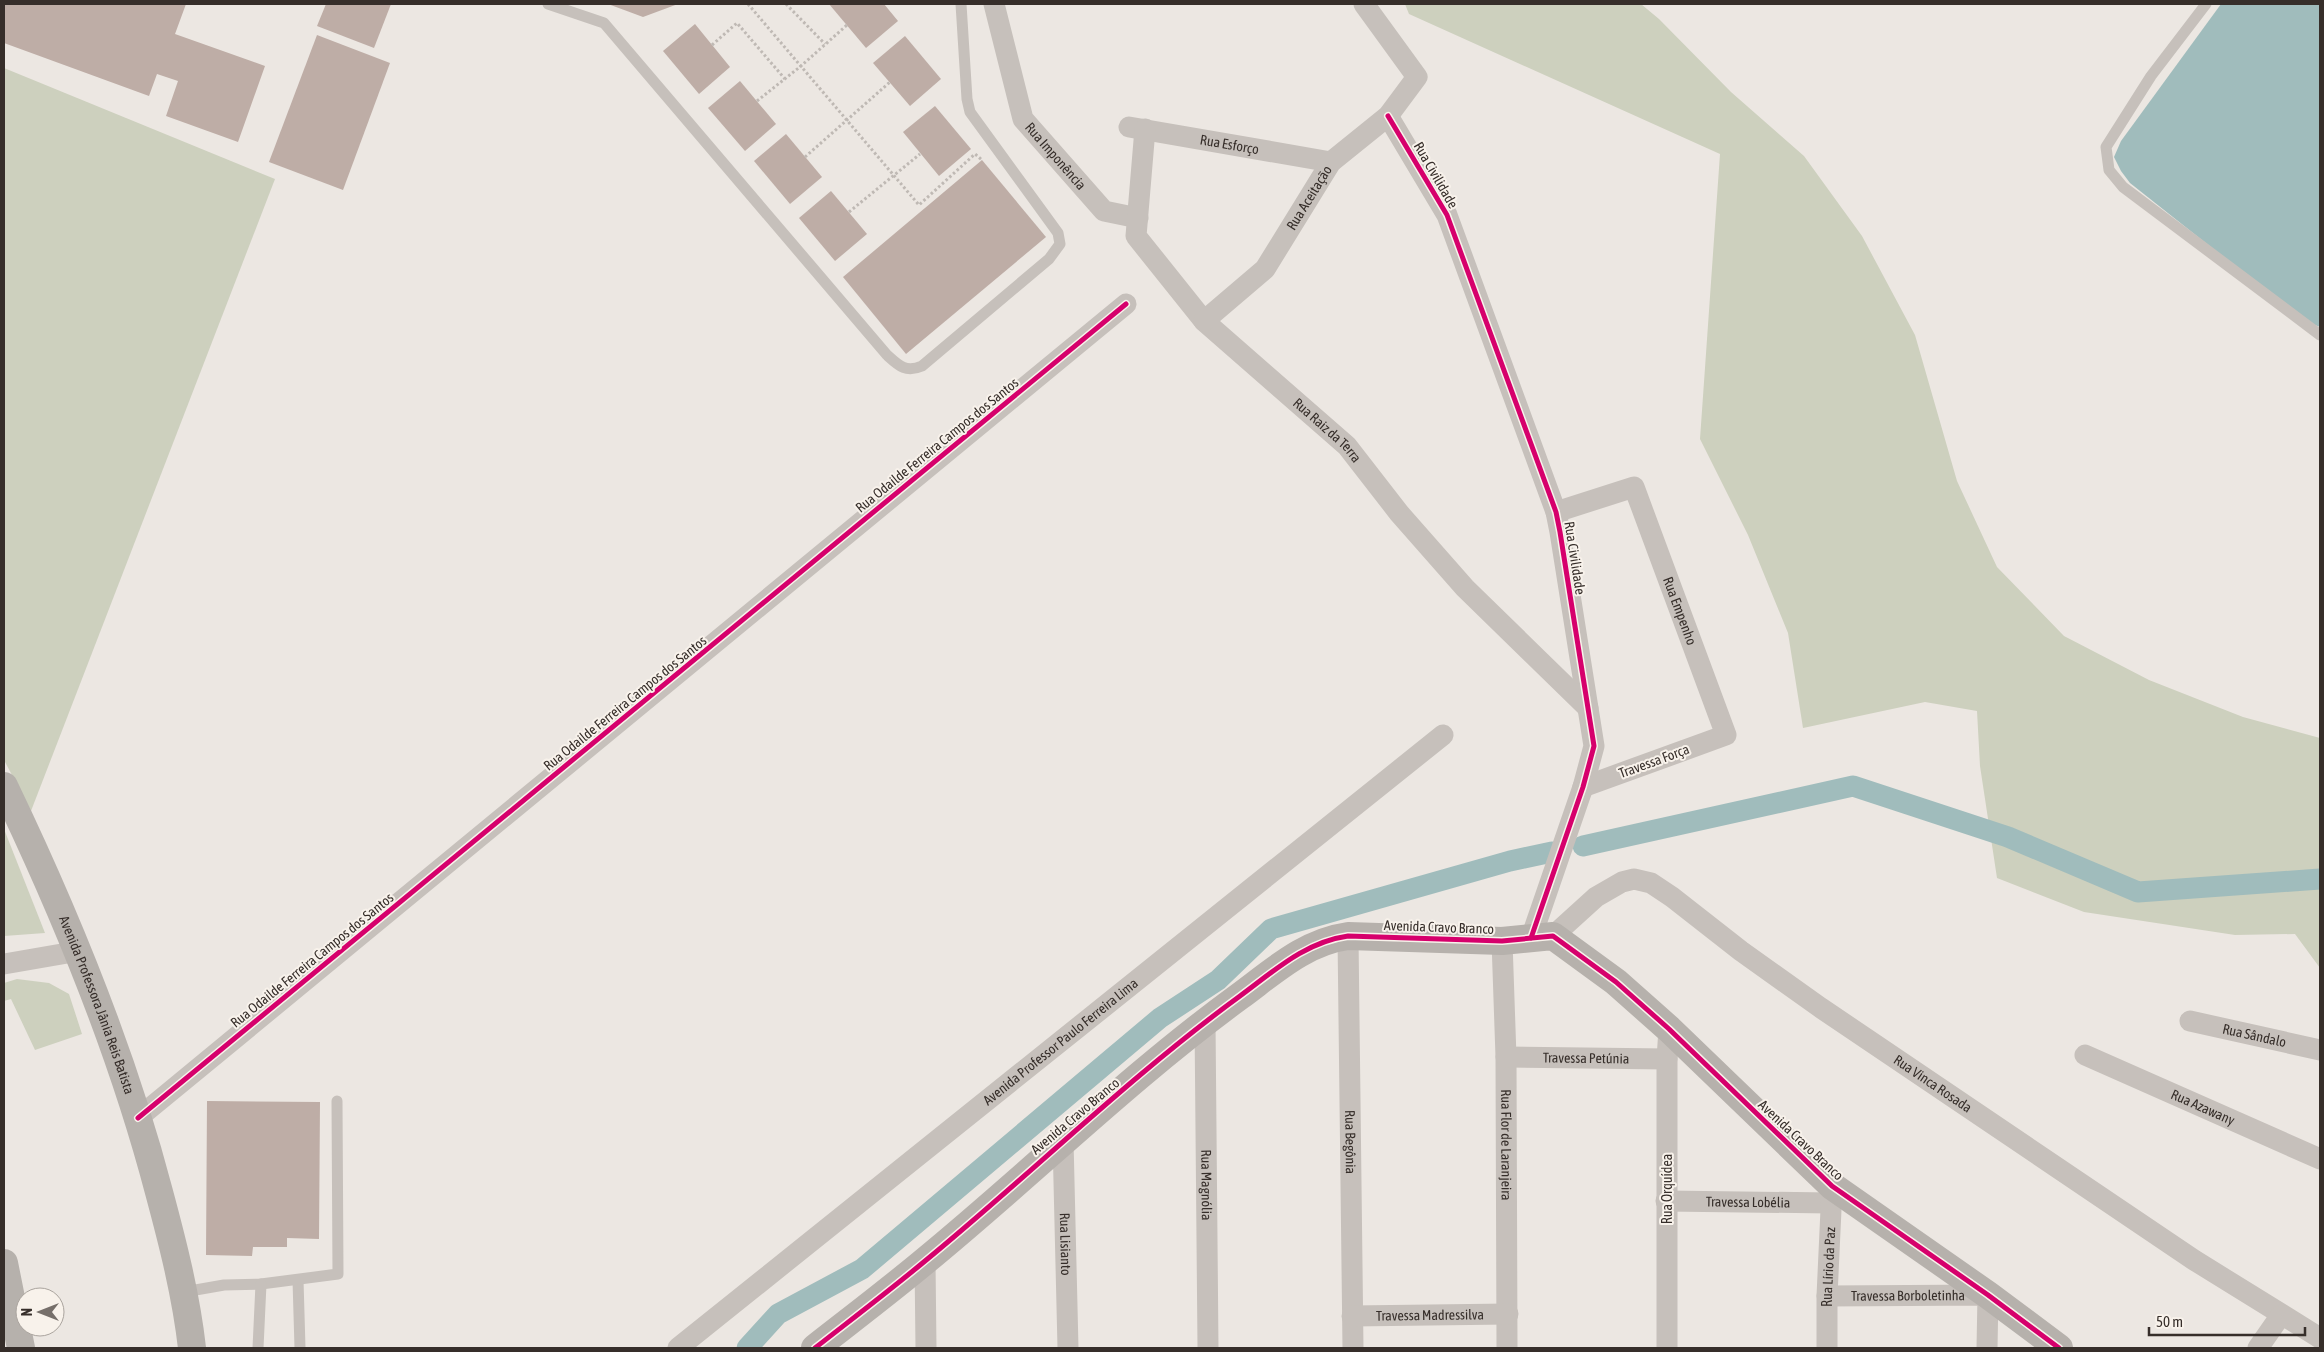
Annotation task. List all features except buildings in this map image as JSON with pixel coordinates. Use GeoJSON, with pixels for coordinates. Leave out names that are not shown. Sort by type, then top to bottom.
{"type":"FeatureCollection","features":[{"type":"Feature","properties":{"kind":"street","name":"Rua Imponência"},"geometry":{"type":"LineString","coordinates":[[994,4],[1023,118],[1104,211],[1138,218]]}},
{"type":"Feature","properties":{"kind":"street","name":"Rua Aceitação"},"geometry":{"type":"LineString","coordinates":[[1204,321],[1265,269],[1330,162],[1388,116],[1417,77],[1364,4]]}},
{"type":"Feature","properties":{"kind":"street","name":"Rua Civilidade"},"geometry":{"type":"LineString","coordinates":[[1388,116],[1447,215],[1556,512],[1594,746],[1542,937]]}},
{"type":"Feature","properties":{"kind":"street","name":"Rua Raiz da Terra"},"geometry":{"type":"LineString","coordinates":[[1137,128],[1138,218],[1136,236],[1204,321],[1347,446],[1399,513],[1465,588],[1588,708]]}},
{"type":"Feature","properties":{"kind":"street","name":"Rua Esforço"},"geometry":{"type":"LineString","coordinates":[[1137,128],[1330,162]]}},
{"type":"Feature","properties":{"kind":"street","name":"Rua Odailde Ferreira Campos dos Santos"},"geometry":{"type":"LineString","coordinates":[[138,1118],[1126,304]]}},
{"type":"Feature","properties":{"kind":"street","name":"Rua Empenho"},"geometry":{"type":"LineString","coordinates":[[1556,512],[1634,487],[1726,735]]}},
{"type":"Feature","properties":{"kind":"street","name":"Avenida Professor Paulo Ferreira Lima"},"geometry":{"type":"LineString","coordinates":[[678,1348],[1443,734]]}},
{"type":"Feature","properties":{"kind":"street","name":"Travessa Força"},"geometry":{"type":"LineString","coordinates":[[1583,787],[1726,735]]}},
{"type":"Feature","properties":{"kind":"street","name":"Avenida Professora Jânia Reis Batista"},"geometry":{"type":"LineString","coordinates":[[4,786],[79,951],[119,1058],[138,1118],[174,1249],[192,1348]]}},
{"type":"Feature","properties":{"kind":"street","name":"Rua Vinca Rosada"},"geometry":{"type":"LineString","coordinates":[[1542,937],[1596,897],[1622,882],[1634,879],[1650,883],[1672,897],[1741,951],[1821,1008],[2186,1254],[2320,1338]]}},
{"type":"Feature","properties":{"kind":"street","name":"Avenida Cravo Branco"},"geometry":{"type":"LineString","coordinates":[[815,1348],[925,1261],[1063,1140],[1206,1021],[1300,951],[1324,940],[1348,936],[1502,940],[1542,937],[1616,982],[1669,1029],[1831,1194],[1988,1295],[2059,1348]]}},
{"type":"Feature","properties":{"kind":"street","name":"Rua Begônia"},"geometry":{"type":"LineString","coordinates":[[1348,936],[1353,1348]]}},
{"type":"Feature","properties":{"kind":"street","name":"Rua Flor de Laranjeira"},"geometry":{"type":"LineString","coordinates":[[1502,940],[1506,1057],[1507,1348]]}},
{"type":"Feature","properties":{"kind":"street"},"geometry":{"type":"LineString","coordinates":[[4,964],[79,951]]}},
{"type":"Feature","properties":{"kind":"street","name":"Rua Magnólia"},"geometry":{"type":"LineString","coordinates":[[1206,1021],[1208,1348]]}},
{"type":"Feature","properties":{"kind":"street","name":"Rua Sândalo"},"geometry":{"type":"LineString","coordinates":[[2190,1021],[2320,1050]]}},
{"type":"Feature","properties":{"kind":"street","name":"Rua Orquídea"},"geometry":{"type":"LineString","coordinates":[[1667,1348],[1666,1201],[1669,1029]]}},
{"type":"Feature","properties":{"kind":"street","name":"Rua Azawany"},"geometry":{"type":"LineString","coordinates":[[2085,1055],[2320,1159]]}},
{"type":"Feature","properties":{"kind":"street","name":"Travessa Petúnia"},"geometry":{"type":"LineString","coordinates":[[1506,1057],[1667,1059]]}},
{"type":"Feature","properties":{"kind":"street","name":"Rua Lisianto"},"geometry":{"type":"LineString","coordinates":[[1063,1140],[1068,1348]]}},
{"type":"Feature","properties":{"kind":"street","name":"Travessa Lobélia"},"geometry":{"type":"LineString","coordinates":[[1666,1201],[1831,1194]]}},
{"type":"Feature","properties":{"kind":"street","name":"Rua Lírio da Paz"},"geometry":{"type":"LineString","coordinates":[[1828,1348],[1827,1296],[1831,1194]]}},
{"type":"Feature","properties":{"kind":"street"},"geometry":{"type":"LineString","coordinates":[[925,1261],[926,1348]]}},
{"type":"Feature","properties":{"kind":"street"},"geometry":{"type":"LineString","coordinates":[[4,1263],[21,1348]]}},
{"type":"Feature","properties":{"kind":"street"},"geometry":{"type":"LineString","coordinates":[[1987,1348],[1988,1295]]}},
{"type":"Feature","properties":{"kind":"street","name":"Travessa Borboletinha"},"geometry":{"type":"LineString","coordinates":[[1827,1296],[1988,1295]]}},
{"type":"Feature","properties":{"kind":"street","name":"Travessa Madressilva"},"geometry":{"type":"LineString","coordinates":[[1352,1316],[1508,1314]]}},
{"type":"Feature","properties":{"kind":"street"},"geometry":{"type":"LineString","coordinates":[[2258,1348],[2281,1315]]}},
{"type":"Feature","properties":{"kind":"lane"},"geometry":{"type":"LineString","coordinates":[[548,4],[604,22],[887,355],[901,368],[912,370],[922,366],[1049,259],[1060,244],[1058,233],[970,112],[967,100],[961,4]]}},
{"type":"Feature","properties":{"kind":"lane"},"geometry":{"type":"LineString","coordinates":[[2206,4],[2151,76],[2106,147],[2109,170],[2123,187],[2320,334]]}},
{"type":"Feature","properties":{"kind":"lane"},"geometry":{"type":"LineString","coordinates":[[183,1292],[224,1285],[261,1284],[338,1274],[337,1101]]}},
{"type":"Feature","properties":{"kind":"lane"},"geometry":{"type":"LineString","coordinates":[[298,1280],[300,1348]]}},
{"type":"Feature","properties":{"kind":"lane"},"geometry":{"type":"LineString","coordinates":[[258,1348],[261,1284]]}},
{"type":"Feature","properties":{"kind":"path"},"geometry":{"type":"LineString","coordinates":[[748,4],[919,205],[975,154],[982,160]]}},
{"type":"Feature","properties":{"kind":"path"},"geometry":{"type":"LineString","coordinates":[[786,4],[825,44]]}},
{"type":"Feature","properties":{"kind":"path"},"geometry":{"type":"LineString","coordinates":[[712,45],[737,22],[785,79]]}},
{"type":"Feature","properties":{"kind":"path"},"geometry":{"type":"LineString","coordinates":[[757,101],[801,66],[846,24]]}},
{"type":"Feature","properties":{"kind":"path"},"geometry":{"type":"LineString","coordinates":[[805,157],[890,82]]}},
{"type":"Feature","properties":{"kind":"path"},"geometry":{"type":"LineString","coordinates":[[849,212],[920,154]]}},
{"type":"Feature","properties":{"kind":"green space"},"geometry":{"type":"Polygon","coordinates":[[[1405,4],[1641,4],[1659,19],[1731,92],[1804,156],[1862,236],[1915,335],[1957,481],[1997,567],[2064,636],[2149,680],[2243,717],[2320,738],[2320,968],[2295,934],[2235,935],[2084,912],[1997,878],[1980,766],[1977,711],[1925,702],[1803,728],[1788,633],[1748,535],[1700,439],[1720,154],[1409,14],[1405,4]]]}},
{"type":"Feature","properties":{"kind":"green space"},"geometry":{"type":"Polygon","coordinates":[[[4,68],[275,179],[31,811],[4,760],[4,68]]]}},
{"type":"Feature","properties":{"kind":"green space"},"geometry":{"type":"Polygon","coordinates":[[[4,829],[45,933],[4,936],[4,829]]]}},
{"type":"Feature","properties":{"kind":"green space"},"geometry":{"type":"Polygon","coordinates":[[[17,979],[49,983],[69,994],[82,1034],[35,1050],[11,999],[4,1001],[4,983],[17,979]]]}},
{"type":"Feature","properties":{"kind":"water"},"geometry":{"type":"Polygon","coordinates":[[[2221,4],[2320,4],[2320,327],[2307,322],[2275,298],[2130,183],[2114,157],[2121,141],[2221,4]]]}},
{"type":"Feature","properties":{"kind":"waterway"},"geometry":{"type":"LineString","coordinates":[[1583,846],[1853,786],[2008,837],[2138,892],[2320,879]]}},
{"type":"Feature","properties":{"kind":"waterway"},"geometry":{"type":"LineString","coordinates":[[747,1348],[778,1314],[862,1269],[1160,1018],[1218,980],[1271,929],[1510,861],[1552,852]]}},
{"type":"Feature","properties":{"kind":"cycle path"},"geometry":{"type":"LineString","coordinates":[[1388,116],[1447,215],[1556,512],[1560,532],[1594,746],[1583,787],[1531,938]]}},
{"type":"Feature","properties":{"kind":"cycle path"},"geometry":{"type":"LineString","coordinates":[[138,1118],[1126,304]]}},
{"type":"Feature","properties":{"kind":"cycle path"},"geometry":{"type":"LineString","coordinates":[[815,1348],[925,1261],[1159,1059],[1199,1027],[1265,977],[1304,951],[1332,939],[1348,936],[1502,941],[1553,936],[1616,982],[1669,1029],[1832,1186],[1988,1295],[2059,1348]]}}]}
